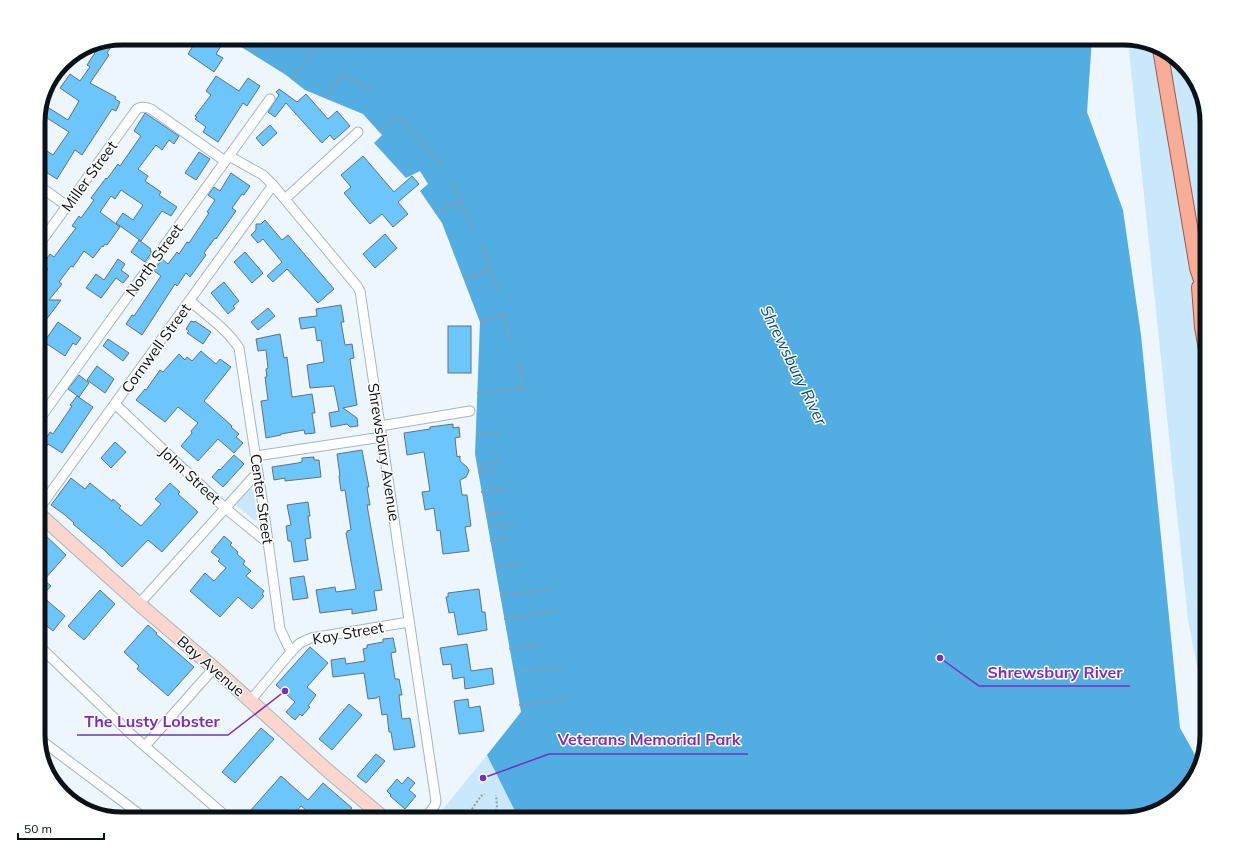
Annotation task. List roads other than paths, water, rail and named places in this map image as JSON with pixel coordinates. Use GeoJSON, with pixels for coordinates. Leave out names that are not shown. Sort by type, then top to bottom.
{"type":"FeatureCollection","features":[{"type":"Feature","properties":{"kind":"main road"},"geometry":{"type":"LineString","coordinates":[[1161,55],[1198,268],[1200,297]]}},
{"type":"Feature","properties":{"kind":"main road"},"geometry":{"type":"LineString","coordinates":[[1198,268],[1200,275]]}},
{"type":"Feature","properties":{"kind":"street","name":"North Street"},"geometry":{"type":"LineString","coordinates":[[45,411],[270,98]]}},
{"type":"Feature","properties":{"kind":"street","name":"Shrewsbury Avenue"},"geometry":{"type":"LineString","coordinates":[[140,107],[151,109],[227,158],[263,176],[285,199],[360,291],[436,801],[430,812]]}},
{"type":"Feature","properties":{"kind":"street","name":"Miller Street"},"geometry":{"type":"LineString","coordinates":[[45,236],[137,109],[140,107]]}},
{"type":"Feature","properties":{"kind":"street"},"geometry":{"type":"LineString","coordinates":[[285,199],[358,132]]}},
{"type":"Feature","properties":{"kind":"street","name":"Cornwell Street"},"geometry":{"type":"LineString","coordinates":[[45,502],[272,185]]}},
{"type":"Feature","properties":{"kind":"street"},"geometry":{"type":"LineString","coordinates":[[45,190],[67,206]]}},
{"type":"Feature","properties":{"kind":"street","name":"Center Street"},"geometry":{"type":"LineString","coordinates":[[190,301],[222,329],[239,348],[256,456],[280,629],[291,652]]}},
{"type":"Feature","properties":{"kind":"street","name":"John Street"},"geometry":{"type":"LineString","coordinates":[[115,404],[225,508],[268,543]]}},
{"type":"Feature","properties":{"kind":"street"},"geometry":{"type":"LineString","coordinates":[[380,426],[470,412]]}},
{"type":"Feature","properties":{"kind":"street"},"geometry":{"type":"LineString","coordinates":[[256,456],[382,437]]}},
{"type":"Feature","properties":{"kind":"street"},"geometry":{"type":"LineString","coordinates":[[139,604],[258,473]]}},
{"type":"Feature","properties":{"kind":"street","name":"Bay Avenue"},"geometry":{"type":"LineString","coordinates":[[45,518],[139,604],[214,668],[327,770],[377,812]]}},
{"type":"Feature","properties":{"kind":"street","name":"Kay Street"},"geometry":{"type":"LineString","coordinates":[[291,652],[300,642],[312,638],[409,622]]}},
{"type":"Feature","properties":{"kind":"street"},"geometry":{"type":"LineString","coordinates":[[45,652],[96,702],[220,812]]}},
{"type":"Feature","properties":{"kind":"street"},"geometry":{"type":"LineString","coordinates":[[250,701],[291,652]]}},
{"type":"Feature","properties":{"kind":"street"},"geometry":{"type":"LineString","coordinates":[[145,746],[214,668]]}},
{"type":"Feature","properties":{"kind":"street"},"geometry":{"type":"LineString","coordinates":[[46,744],[137,812]]}},
{"type":"Feature","properties":{"kind":"water"},"geometry":{"type":"Polygon","coordinates":[[[238,45],[1092,45],[1087,112],[1123,210],[1141,335],[1180,728],[1196,758],[1192,769],[1181,786],[1166,799],[1157,804],[1148,808],[1123,812],[516,812],[487,755],[521,712],[475,454],[480,322],[442,223],[420,191],[428,184],[420,171],[406,178],[374,143],[382,135],[363,114],[305,90],[286,75],[238,45]]]}},
{"type":"Feature","properties":{"kind":"place","name":"Shrewsbury River"},"geometry":{"type":"Point","coordinates":[940,658]}},
{"type":"Feature","properties":{"kind":"place","name":"The Lusty Lobster"},"geometry":{"type":"Point","coordinates":[285,691]}},
{"type":"Feature","properties":{"kind":"place","name":"Veterans Memorial Park"},"geometry":{"type":"Point","coordinates":[483,778]}}]}
